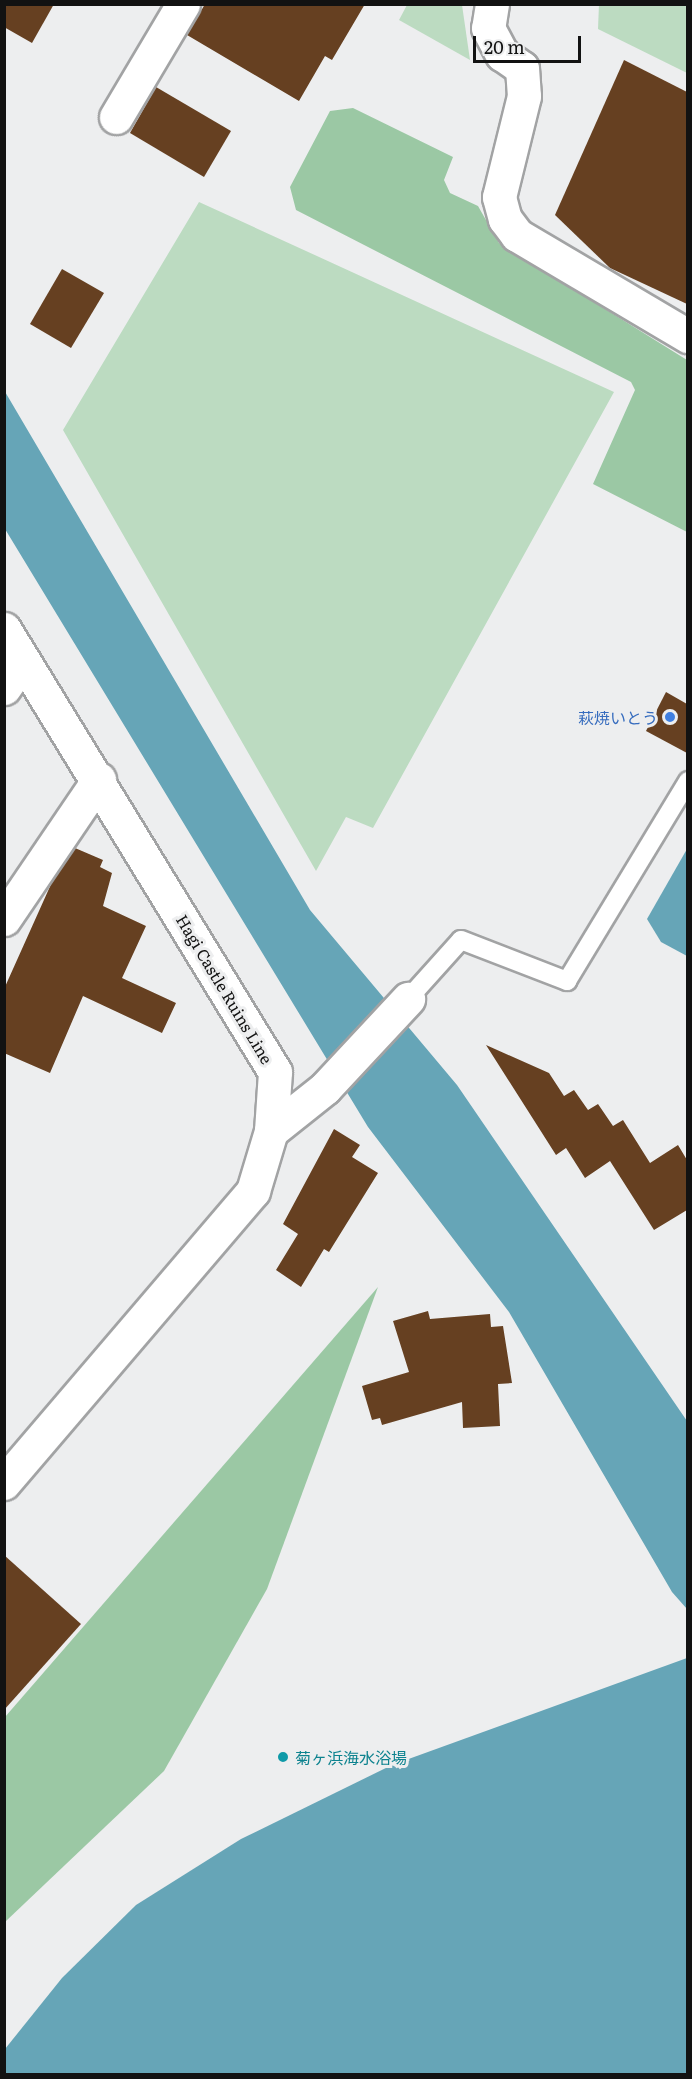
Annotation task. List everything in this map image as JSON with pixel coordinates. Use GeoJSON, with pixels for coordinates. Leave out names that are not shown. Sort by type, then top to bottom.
{"type":"FeatureCollection","features":[{"type":"Feature","properties":{"kind":"main road"},"geometry":{"type":"LineString","coordinates":[[116,117],[183,4]]}},
{"type":"Feature","properties":{"kind":"main road"},"geometry":{"type":"LineString","coordinates":[[492,4],[488,28],[502,54],[522,68],[523,77],[524,96],[499,197],[505,219],[517,235],[687,336]]}},
{"type":"Feature","properties":{"kind":"main road","name":"Hagi Castle Ruins Line"},"geometry":{"type":"LineString","coordinates":[[4,629],[16,679],[99,779],[275,1072],[271,1131],[253,1191],[4,1483]]}},
{"type":"Feature","properties":{"kind":"main road"},"geometry":{"type":"LineString","coordinates":[[4,919],[99,779]]}},
{"type":"Feature","properties":{"kind":"main road"},"geometry":{"type":"LineString","coordinates":[[271,1131],[325,1088],[408,999]]}},
{"type":"Feature","properties":{"kind":"lane"},"geometry":{"type":"LineString","coordinates":[[408,999],[461,940],[567,981],[687,781]]}},
{"type":"Feature","properties":{"kind":"green space"},"geometry":{"type":"Polygon","coordinates":[[[599,4],[687,5],[687,73],[598,29],[599,4]]]}},
{"type":"Feature","properties":{"kind":"green space"},"geometry":{"type":"Polygon","coordinates":[[[407,5],[462,5],[470,60],[399,20],[407,5]]]}},
{"type":"Feature","properties":{"kind":"green space"},"geometry":{"type":"Polygon","coordinates":[[[353,108],[453,157],[444,180],[450,193],[478,206],[499,243],[687,360],[687,532],[593,484],[635,390],[631,382],[296,210],[290,187],[330,111],[353,108]]]}},
{"type":"Feature","properties":{"kind":"green space"},"geometry":{"type":"Polygon","coordinates":[[[199,202],[614,392],[373,828],[346,817],[316,871],[63,430],[199,202]]]}},
{"type":"Feature","properties":{"kind":"green space"},"geometry":{"type":"Polygon","coordinates":[[[378,1287],[267,1589],[164,1771],[5,1922],[5,1717],[378,1287]]]}},
{"type":"Feature","properties":{"kind":"water"},"geometry":{"type":"Polygon","coordinates":[[[4,390],[310,910],[457,1085],[687,1421],[687,1609],[672,1592],[509,1312],[368,1127],[5,529],[4,390]]]}},
{"type":"Feature","properties":{"kind":"water"},"geometry":{"type":"Polygon","coordinates":[[[687,849],[687,956],[661,942],[647,919],[687,849]]]}},
{"type":"Feature","properties":{"kind":"water"},"geometry":{"type":"Polygon","coordinates":[[[687,1658],[687,2074],[5,2074],[5,2049],[62,1978],[136,1905],[241,1839],[392,1765],[687,1658]]]}},
{"type":"Feature","properties":{"kind":"building"},"geometry":{"type":"Polygon","coordinates":[[[4,4],[54,4],[32,43],[4,27],[4,4]]]}},
{"type":"Feature","properties":{"kind":"building"},"geometry":{"type":"Polygon","coordinates":[[[205,4],[365,4],[332,60],[325,56],[299,101],[187,35],[205,4]]]}},
{"type":"Feature","properties":{"kind":"building"},"geometry":{"type":"Polygon","coordinates":[[[624,60],[687,92],[687,304],[610,268],[555,215],[624,60]]]}},
{"type":"Feature","properties":{"kind":"building"},"geometry":{"type":"Polygon","coordinates":[[[156,87],[231,131],[204,177],[130,133],[156,87]]]}},
{"type":"Feature","properties":{"kind":"building"},"geometry":{"type":"Polygon","coordinates":[[[62,269],[104,293],[71,348],[30,324],[62,269]]]}},
{"type":"Feature","properties":{"kind":"building","name":"萩焼いとう"},"geometry":{"type":"Polygon","coordinates":[[[666,692],[687,704],[687,753],[646,731],[666,692]]]}},
{"type":"Feature","properties":{"kind":"building"},"geometry":{"type":"Polygon","coordinates":[[[75,848],[103,860],[100,867],[112,873],[103,906],[146,926],[122,978],[176,1003],[162,1033],[83,996],[50,1073],[4,1053],[4,989],[52,882],[75,848]]]}},
{"type":"Feature","properties":{"kind":"building"},"geometry":{"type":"Polygon","coordinates":[[[486,1045],[549,1073],[564,1096],[574,1090],[588,1110],[598,1104],[613,1126],[623,1120],[650,1163],[678,1145],[687,1160],[687,1210],[654,1230],[610,1161],[585,1178],[566,1148],[556,1155],[486,1045]]]}},
{"type":"Feature","properties":{"kind":"building"},"geometry":{"type":"Polygon","coordinates":[[[334,1129],[360,1145],[352,1157],[378,1173],[329,1252],[324,1249],[301,1287],[276,1270],[298,1234],[283,1224],[334,1129]]]}},
{"type":"Feature","properties":{"kind":"building"},"geometry":{"type":"Polygon","coordinates":[[[428,1311],[430,1319],[490,1314],[491,1327],[503,1326],[512,1383],[498,1384],[500,1426],[463,1428],[462,1402],[382,1425],[380,1418],[372,1420],[362,1386],[409,1372],[393,1321],[428,1311]]]}},
{"type":"Feature","properties":{"kind":"building"},"geometry":{"type":"Polygon","coordinates":[[[4,1555],[81,1624],[4,1710],[4,1555]]]}},
{"type":"Feature","properties":{"kind":"place","name":"萩焼いとう"},"geometry":{"type":"Point","coordinates":[670,717]}},
{"type":"Feature","properties":{"kind":"place","name":"菊ヶ浜海水浴場"},"geometry":{"type":"Point","coordinates":[283,1757]}}]}
